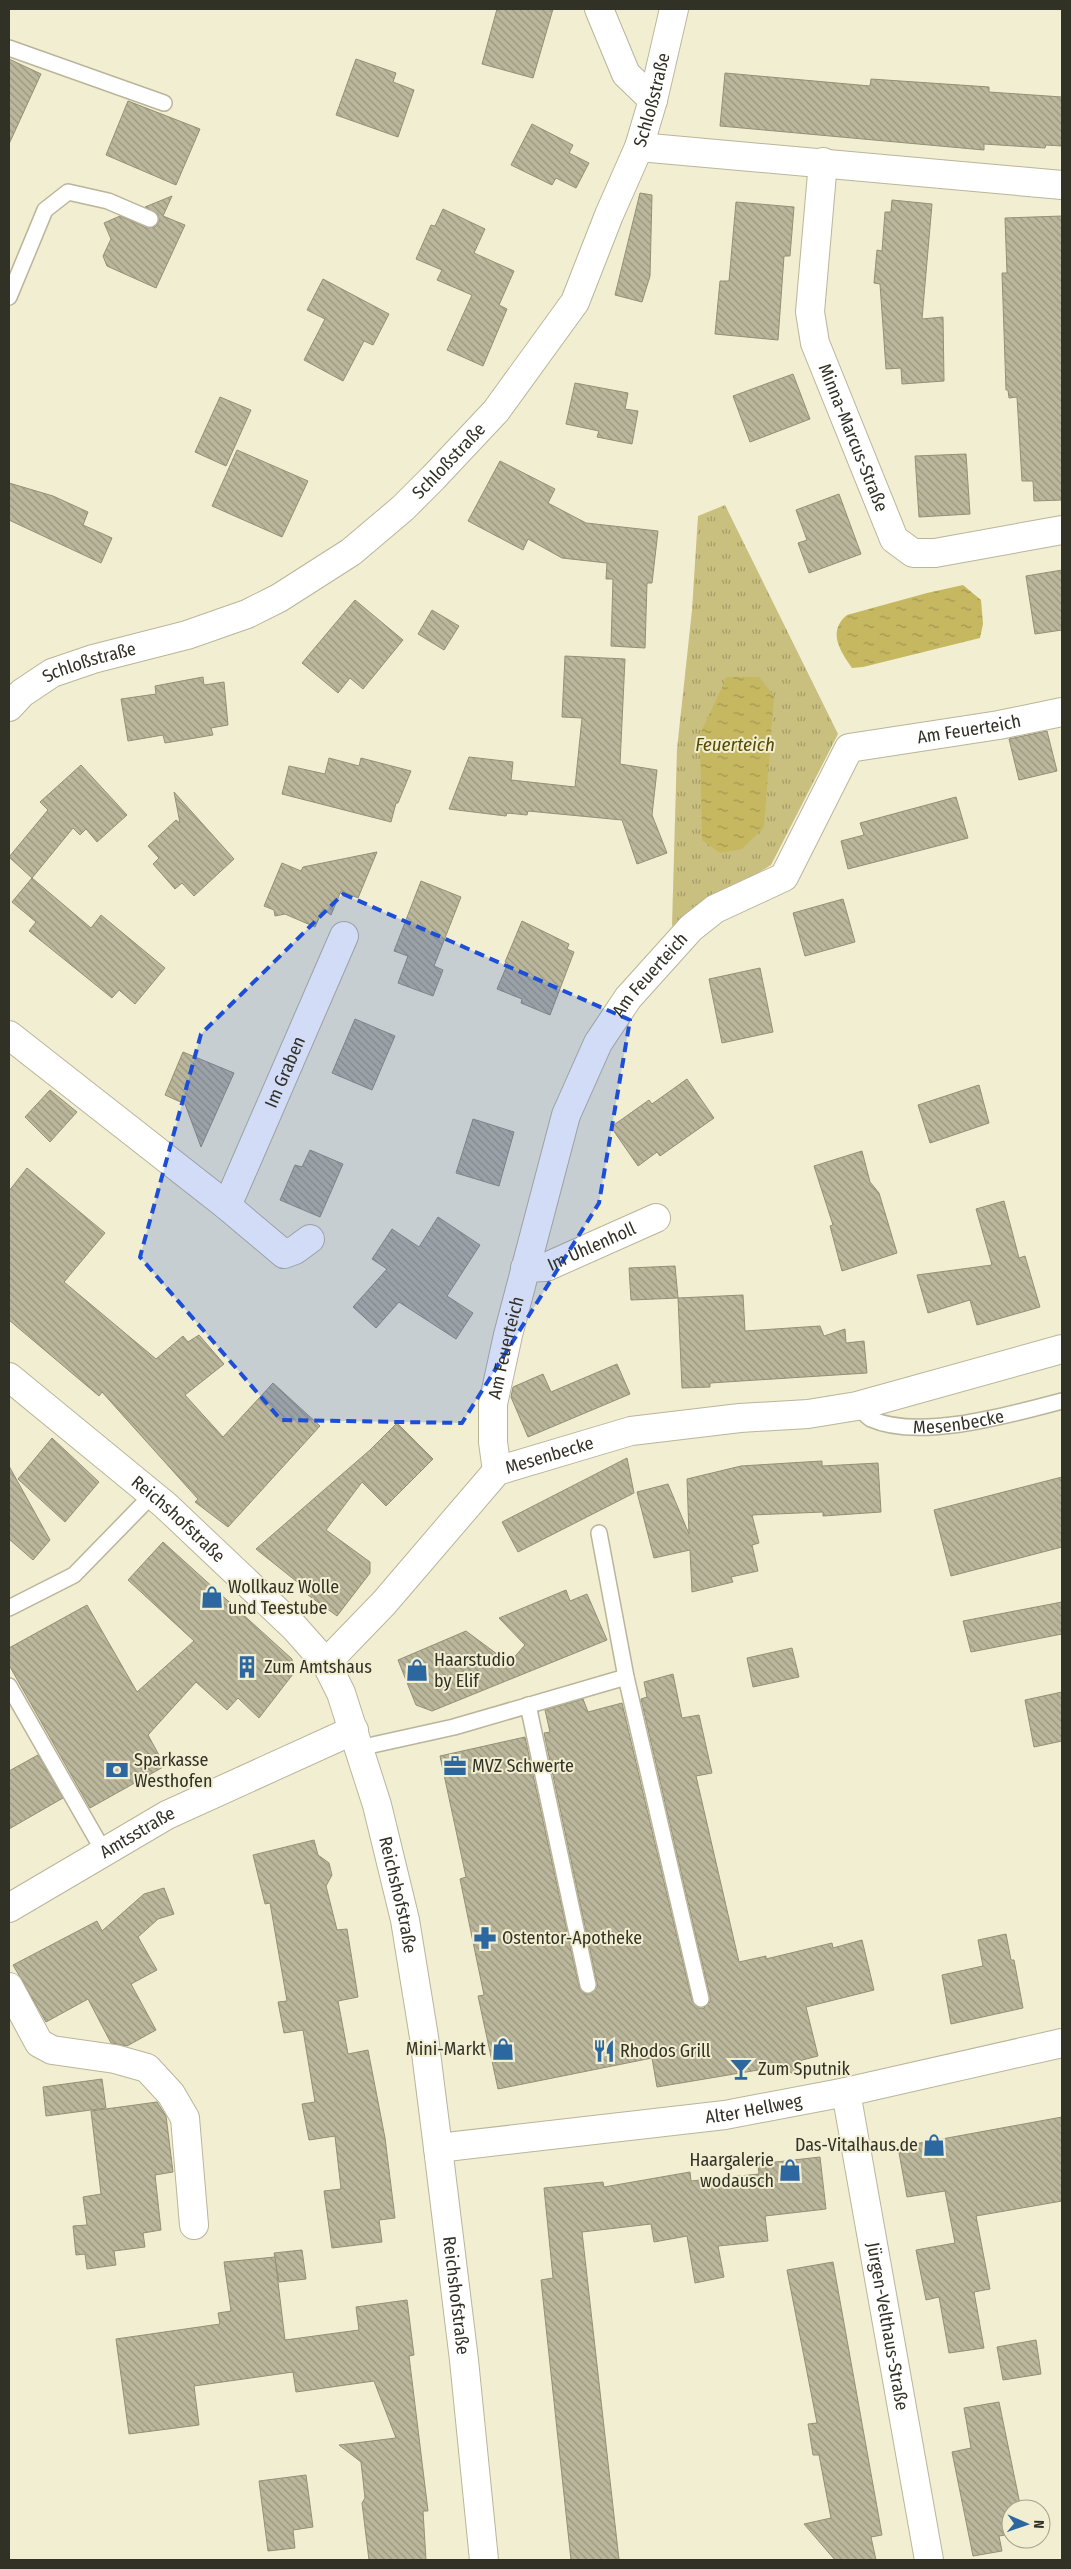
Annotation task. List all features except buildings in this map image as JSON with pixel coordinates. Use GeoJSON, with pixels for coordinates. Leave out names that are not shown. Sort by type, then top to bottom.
{"type":"FeatureCollection","features":[{"type":"Feature","properties":{"kind":"street"},"geometry":{"type":"LineString","coordinates":[[599,9],[626,74],[653,100]]}},
{"type":"Feature","properties":{"kind":"street","name":"Schloßstraße"},"geometry":{"type":"LineString","coordinates":[[9,708],[22,693],[52,673],[93,659],[187,636],[247,614],[280,598],[351,552],[403,508],[496,411],[576,302],[609,215],[639,147],[653,100],[674,9]]}},
{"type":"Feature","properties":{"kind":"street"},"geometry":{"type":"LineString","coordinates":[[639,147],[1062,185]]}},
{"type":"Feature","properties":{"kind":"street","name":"Minna-Marcus-Straße"},"geometry":{"type":"LineString","coordinates":[[822,162],[810,312],[815,343],[894,539],[913,553],[936,553],[1062,530]]}},
{"type":"Feature","properties":{"kind":"street","name":"Am Feuerteich"},"geometry":{"type":"LineString","coordinates":[[497,1472],[493,1442],[493,1404],[525,1268],[566,1115],[598,1043],[628,998],[691,928],[714,910],[784,877],[848,748],[998,725],[1062,712]]}},
{"type":"Feature","properties":{"kind":"street","name":"Im Graben"},"geometry":{"type":"LineString","coordinates":[[227,1206],[344,936]]}},
{"type":"Feature","properties":{"kind":"street"},"geometry":{"type":"LineString","coordinates":[[9,1035],[227,1206],[284,1254],[295,1250],[310,1239]]}},
{"type":"Feature","properties":{"kind":"street","name":"Im Uhlenholl"},"geometry":{"type":"LineString","coordinates":[[525,1268],[546,1267],[656,1218]]}},
{"type":"Feature","properties":{"kind":"street","name":"Mesenbecke"},"geometry":{"type":"LineString","coordinates":[[326,1663],[384,1603],[497,1472],[631,1431],[740,1418],[808,1414],[857,1406],[1062,1349]]}},
{"type":"Feature","properties":{"kind":"street","name":"Reichshofstraße"},"geometry":{"type":"LineString","coordinates":[[9,1377],[152,1495],[294,1627],[326,1663],[341,1693],[377,1805],[405,1920],[424,2037],[438,2148],[464,2360],[484,2560]]}},
{"type":"Feature","properties":{"kind":"street","name":"Amtsstraße"},"geometry":{"type":"LineString","coordinates":[[9,1908],[167,1815],[200,1799],[356,1739]]}},
{"type":"Feature","properties":{"kind":"street"},"geometry":{"type":"LineString","coordinates":[[9,1987],[38,2043],[52,2050],[115,2059],[147,2068],[172,2094],[184,2118],[194,2226]]}},
{"type":"Feature","properties":{"kind":"street","name":"Alter Hellweg"},"geometry":{"type":"LineString","coordinates":[[438,2148],[725,2116],[846,2092],[1062,2043]]}},
{"type":"Feature","properties":{"kind":"street","name":"Jürgen-Velthaus-Straße"},"geometry":{"type":"LineString","coordinates":[[846,2092],[929,2560]]}},
{"type":"Feature","properties":{"kind":"lane"},"geometry":{"type":"LineString","coordinates":[[9,48],[164,103]]}},
{"type":"Feature","properties":{"kind":"lane"},"geometry":{"type":"LineString","coordinates":[[9,297],[45,210],[68,192],[108,201],[150,218]]}},
{"type":"Feature","properties":{"kind":"lane","name":"Mesenbecke"},"geometry":{"type":"LineString","coordinates":[[857,1406],[870,1418],[885,1423],[933,1428],[1018,1412],[1062,1401]]}},
{"type":"Feature","properties":{"kind":"lane"},"geometry":{"type":"LineString","coordinates":[[9,1608],[74,1575],[152,1495]]}},
{"type":"Feature","properties":{"kind":"lane"},"geometry":{"type":"LineString","coordinates":[[599,1534],[626,1677],[701,1999]]}},
{"type":"Feature","properties":{"kind":"lane"},"geometry":{"type":"LineString","coordinates":[[356,1739],[454,1727],[626,1677]]}},
{"type":"Feature","properties":{"kind":"lane"},"geometry":{"type":"LineString","coordinates":[[9,1686],[104,1852]]}},
{"type":"Feature","properties":{"kind":"lane"},"geometry":{"type":"LineString","coordinates":[[528,1705],[588,1985]]}},
{"type":"Feature","properties":{"kind":"highlighted area"},"geometry":{"type":"Polygon","coordinates":[[[343,894],[630,1020],[599,1203],[462,1423],[281,1420],[140,1257],[201,1034],[343,894]]]}},
{"type":"Feature","properties":{"kind":"green space"},"geometry":{"type":"Polygon","coordinates":[[[725,505],[838,734],[771,865],[672,926],[677,749],[692,610],[698,516],[725,505]]]}},
{"type":"Feature","properties":{"kind":"water"},"geometry":{"type":"Polygon","coordinates":[[[963,585],[981,600],[983,624],[980,638],[863,667],[852,668],[843,655],[837,634],[841,621],[847,615],[963,585]]]}},
{"type":"Feature","properties":{"kind":"water","name":"Feuerteich"},"geometry":{"type":"Polygon","coordinates":[[[727,677],[759,677],[774,696],[764,827],[742,849],[720,853],[702,840],[700,734],[727,677]]]}},
{"type":"Feature","properties":{"kind":"place","name":"Wollkauz Wolle und Teestube"},"geometry":{"type":"Point","coordinates":[212,1597]}},
{"type":"Feature","properties":{"kind":"place","name":"Zum Amtshaus"},"geometry":{"type":"Point","coordinates":[247,1667]}},
{"type":"Feature","properties":{"kind":"place","name":"Haarstudio by Elif"},"geometry":{"type":"Point","coordinates":[417,1670]}},
{"type":"Feature","properties":{"kind":"place","name":"MVZ Schwerte"},"geometry":{"type":"Point","coordinates":[455,1766]}},
{"type":"Feature","properties":{"kind":"place","name":"Sparkasse Westhofen"},"geometry":{"type":"Point","coordinates":[117,1770]}},
{"type":"Feature","properties":{"kind":"place","name":"Ostentor-Apotheke"},"geometry":{"type":"Point","coordinates":[485,1938]}},
{"type":"Feature","properties":{"kind":"place","name":"Mini-Markt"},"geometry":{"type":"Point","coordinates":[503,2049]}},
{"type":"Feature","properties":{"kind":"place","name":"Rhodos Grill"},"geometry":{"type":"Point","coordinates":[604,2051]}},
{"type":"Feature","properties":{"kind":"place","name":"Zum Sputnik"},"geometry":{"type":"Point","coordinates":[741,2069]}},
{"type":"Feature","properties":{"kind":"place","name":"Das-Vitalhaus.de"},"geometry":{"type":"Point","coordinates":[934,2145]}},
{"type":"Feature","properties":{"kind":"place","name":"Haargalerie wodausch"},"geometry":{"type":"Point","coordinates":[790,2170]}}]}
